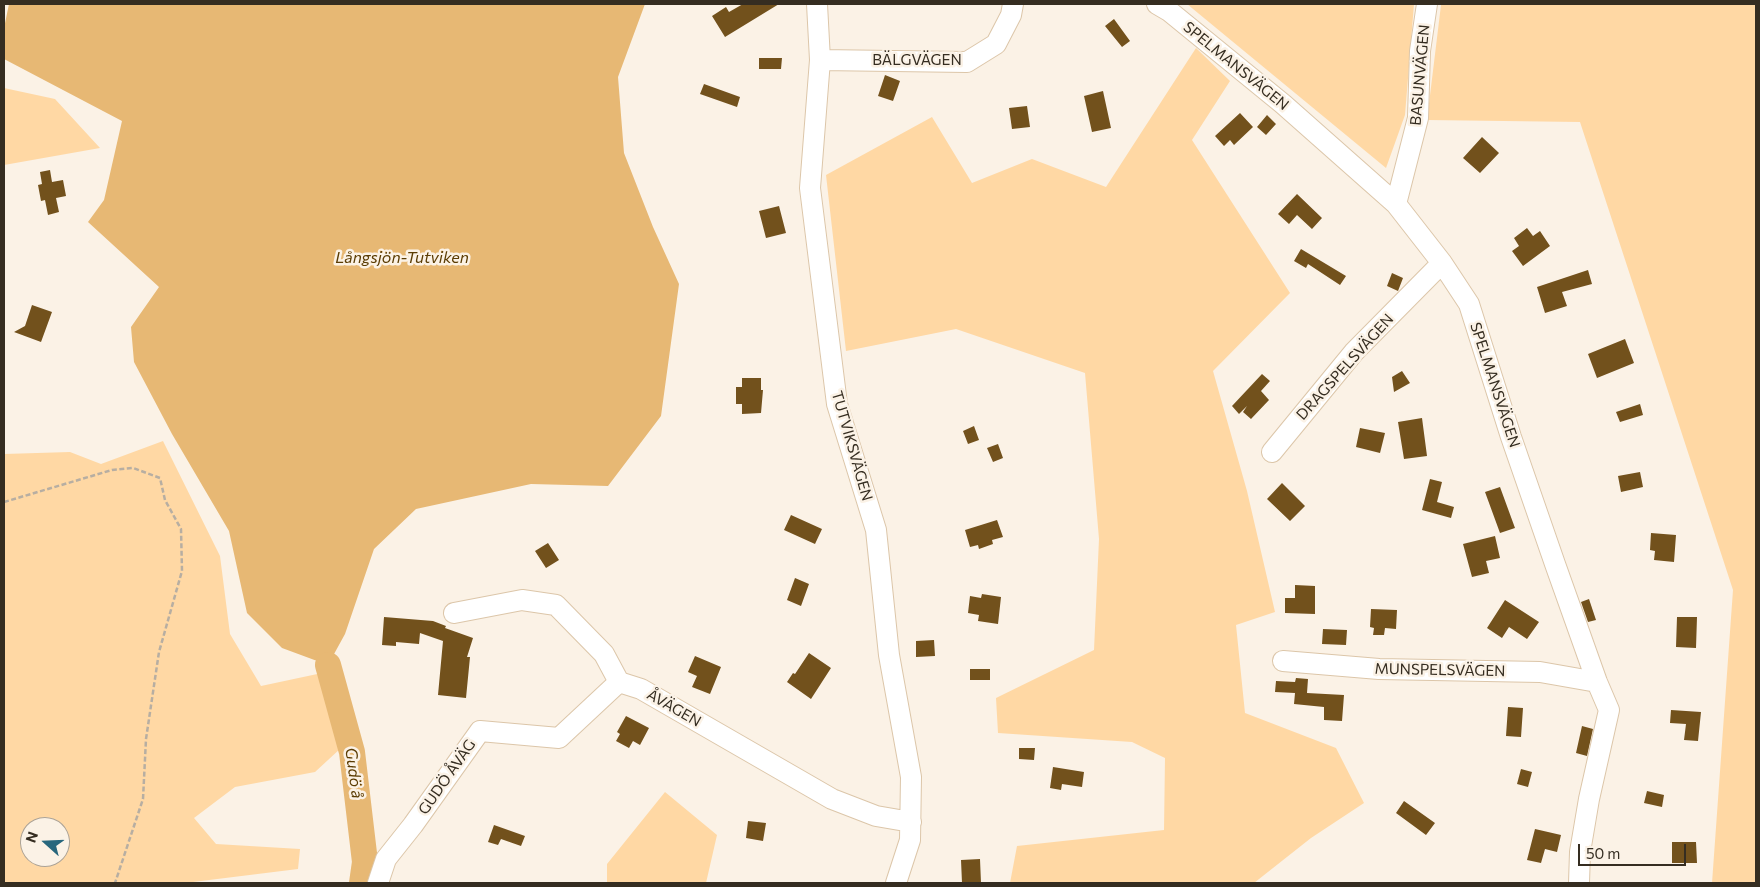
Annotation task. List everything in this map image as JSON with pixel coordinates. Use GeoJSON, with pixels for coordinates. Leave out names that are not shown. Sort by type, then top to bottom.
{"type":"FeatureCollection","features":[{"type":"Feature","properties":{"kind":"street","name":"TUTVIKSVÄGEN"},"geometry":{"type":"LineString","coordinates":[[817,4],[820,60],[810,188],[837,404],[876,530],[889,655],[911,777],[910,840],[896,883]]}},
{"type":"Feature","properties":{"kind":"street","name":"BÄLGVÄGEN"},"geometry":{"type":"LineString","coordinates":[[820,60],[967,62],[996,44],[1011,15],[1013,4]]}},
{"type":"Feature","properties":{"kind":"street","name":"SPELMANSVÄGEN"},"geometry":{"type":"LineString","coordinates":[[1158,4],[1170,11],[1283,104],[1396,204],[1442,262],[1469,304],[1511,437],[1597,682],[1609,710],[1589,799],[1580,852],[1579,883]]}},
{"type":"Feature","properties":{"kind":"street","name":"BASUNVÄGEN"},"geometry":{"type":"LineString","coordinates":[[1396,204],[1418,118],[1420,51],[1427,4]]}},
{"type":"Feature","properties":{"kind":"street","name":"DRAGSPELSVÄGEN"},"geometry":{"type":"LineString","coordinates":[[1272,452],[1354,352],[1442,262]]}},
{"type":"Feature","properties":{"kind":"street"},"geometry":{"type":"LineString","coordinates":[[454,613],[522,600],[556,605],[604,654],[619,682]]}},
{"type":"Feature","properties":{"kind":"street","name":"MUNSPELSVÄGEN"},"geometry":{"type":"LineString","coordinates":[[1283,661],[1379,669],[1540,672],[1597,682]]}},
{"type":"Feature","properties":{"kind":"street","name":"ÅVÄGEN"},"geometry":{"type":"LineString","coordinates":[[619,682],[641,689],[832,799],[876,816],[911,822]]}},
{"type":"Feature","properties":{"kind":"street","name":"GUDÖ ÅVÄG"},"geometry":{"type":"LineString","coordinates":[[378,883],[386,858],[413,825],[480,731],[559,738],[619,682]]}},
{"type":"Feature","properties":{"kind":"path"},"geometry":{"type":"LineString","coordinates":[[4,502],[112,470],[133,468],[160,478],[165,500],[181,529],[182,571],[158,652],[146,739],[143,799],[115,883]]}},
{"type":"Feature","properties":{"kind":"shaded area"},"geometry":{"type":"Polygon","coordinates":[[[1187,4],[1414,4],[1405,115],[1386,168],[1187,4]]]}},
{"type":"Feature","properties":{"kind":"shaded area"},"geometry":{"type":"Polygon","coordinates":[[[1756,4],[1756,883],[1712,883],[1733,590],[1580,122],[1427,120],[1441,5],[1756,4]]]}},
{"type":"Feature","properties":{"kind":"shaded area"},"geometry":{"type":"Polygon","coordinates":[[[1196,48],[1230,81],[1192,140],[1290,293],[1213,371],[1247,491],[1275,612],[1236,625],[1245,713],[1336,748],[1364,803],[1311,838],[1254,883],[1010,883],[1017,846],[1164,830],[1165,758],[1132,742],[998,733],[996,698],[1094,650],[1099,539],[1085,373],[956,329],[846,351],[826,175],[932,117],[972,183],[1032,159],[1106,187],[1196,48]]]}},
{"type":"Feature","properties":{"kind":"shaded area"},"geometry":{"type":"Polygon","coordinates":[[[4,88],[55,99],[100,148],[4,165],[4,88]]]}},
{"type":"Feature","properties":{"kind":"shaded area"},"geometry":{"type":"Polygon","coordinates":[[[163,441],[220,556],[230,634],[261,686],[322,673],[341,748],[315,772],[235,787],[194,818],[216,844],[300,849],[298,869],[185,883],[4,883],[4,454],[70,452],[101,464],[163,441]]]}},
{"type":"Feature","properties":{"kind":"shaded area"},"geometry":{"type":"Polygon","coordinates":[[[665,792],[717,835],[706,883],[607,883],[607,864],[665,792]]]}},
{"type":"Feature","properties":{"kind":"water","name":"Långsjön-Tutviken"},"geometry":{"type":"Polygon","coordinates":[[[9,4],[645,4],[618,77],[624,153],[653,227],[679,284],[661,416],[608,486],[531,484],[416,509],[374,549],[345,634],[328,665],[282,648],[247,613],[229,531],[172,434],[134,362],[131,327],[159,287],[88,222],[104,200],[122,121],[4,59],[4,28],[9,4]]]}},
{"type":"Feature","properties":{"kind":"building"},"geometry":{"type":"Polygon","coordinates":[[[743,4],[779,4],[725,37],[712,16],[726,7],[729,12],[743,4]]]}},
{"type":"Feature","properties":{"kind":"building"},"geometry":{"type":"Polygon","coordinates":[[[1114,19],[1130,41],[1122,47],[1105,26],[1114,19]]]}},
{"type":"Feature","properties":{"kind":"building"},"geometry":{"type":"Polygon","coordinates":[[[759,58],[782,58],[781,69],[759,69],[759,58]]]}},
{"type":"Feature","properties":{"kind":"building"},"geometry":{"type":"Polygon","coordinates":[[[885,75],[900,81],[893,101],[878,96],[885,75]]]}},
{"type":"Feature","properties":{"kind":"building"},"geometry":{"type":"Polygon","coordinates":[[[704,84],[740,97],[737,107],[700,94],[704,84]]]}},
{"type":"Feature","properties":{"kind":"building"},"geometry":{"type":"Polygon","coordinates":[[[1103,91],[1111,128],[1092,132],[1084,96],[1103,91]]]}},
{"type":"Feature","properties":{"kind":"building"},"geometry":{"type":"Polygon","coordinates":[[[1027,106],[1030,127],[1012,129],[1009,108],[1027,106]]]}},
{"type":"Feature","properties":{"kind":"building"},"geometry":{"type":"Polygon","coordinates":[[[1240,113],[1253,127],[1234,145],[1230,140],[1224,146],[1215,136],[1240,113]]]}},
{"type":"Feature","properties":{"kind":"building"},"geometry":{"type":"Polygon","coordinates":[[[1267,115],[1276,124],[1266,135],[1257,127],[1267,115]]]}},
{"type":"Feature","properties":{"kind":"building"},"geometry":{"type":"Polygon","coordinates":[[[1482,137],[1499,153],[1480,173],[1463,158],[1482,137]]]}},
{"type":"Feature","properties":{"kind":"building"},"geometry":{"type":"Polygon","coordinates":[[[50,170],[52,182],[63,180],[66,196],[56,198],[59,212],[48,215],[45,200],[41,201],[38,185],[42,184],[40,172],[50,170]]]}},
{"type":"Feature","properties":{"kind":"building"},"geometry":{"type":"Polygon","coordinates":[[[1297,194],[1322,218],[1312,229],[1297,215],[1289,224],[1278,214],[1297,194]]]}},
{"type":"Feature","properties":{"kind":"building"},"geometry":{"type":"Polygon","coordinates":[[[779,206],[786,233],[766,238],[759,211],[779,206]]]}},
{"type":"Feature","properties":{"kind":"building"},"geometry":{"type":"Polygon","coordinates":[[[1527,228],[1533,236],[1540,231],[1550,246],[1523,266],[1512,251],[1519,246],[1514,238],[1527,228]]]}},
{"type":"Feature","properties":{"kind":"building"},"geometry":{"type":"Polygon","coordinates":[[[1301,249],[1346,276],[1340,285],[1308,264],[1306,268],[1294,261],[1301,249]]]}},
{"type":"Feature","properties":{"kind":"building"},"geometry":{"type":"Polygon","coordinates":[[[1588,270],[1592,284],[1562,292],[1567,306],[1545,313],[1537,287],[1588,270]]]}},
{"type":"Feature","properties":{"kind":"building"},"geometry":{"type":"Polygon","coordinates":[[[1392,273],[1403,278],[1398,291],[1387,286],[1392,273]]]}},
{"type":"Feature","properties":{"kind":"building"},"geometry":{"type":"Polygon","coordinates":[[[32,305],[52,312],[41,342],[14,332],[25,326],[32,305]]]}},
{"type":"Feature","properties":{"kind":"building"},"geometry":{"type":"Polygon","coordinates":[[[1625,339],[1634,363],[1597,378],[1588,354],[1625,339]]]}},
{"type":"Feature","properties":{"kind":"building"},"geometry":{"type":"Polygon","coordinates":[[[1402,371],[1410,383],[1394,392],[1392,377],[1402,371]]]}},
{"type":"Feature","properties":{"kind":"building"},"geometry":{"type":"Polygon","coordinates":[[[1262,374],[1270,381],[1261,391],[1269,400],[1251,419],[1243,412],[1247,406],[1239,414],[1232,406],[1262,374]]]}},
{"type":"Feature","properties":{"kind":"building"},"geometry":{"type":"Polygon","coordinates":[[[742,378],[761,378],[761,390],[763,390],[761,413],[742,414],[742,404],[736,404],[736,387],[742,387],[742,378]]]}},
{"type":"Feature","properties":{"kind":"building"},"geometry":{"type":"Polygon","coordinates":[[[1640,404],[1643,415],[1620,422],[1616,412],[1640,404]]]}},
{"type":"Feature","properties":{"kind":"building"},"geometry":{"type":"Polygon","coordinates":[[[1422,418],[1427,456],[1404,459],[1398,422],[1422,418]]]}},
{"type":"Feature","properties":{"kind":"building"},"geometry":{"type":"Polygon","coordinates":[[[974,426],[979,440],[968,444],[963,431],[974,426]]]}},
{"type":"Feature","properties":{"kind":"building"},"geometry":{"type":"Polygon","coordinates":[[[1360,428],[1385,433],[1380,453],[1356,447],[1360,428]]]}},
{"type":"Feature","properties":{"kind":"building"},"geometry":{"type":"Polygon","coordinates":[[[998,444],[1003,458],[993,462],[987,448],[998,444]]]}},
{"type":"Feature","properties":{"kind":"building"},"geometry":{"type":"Polygon","coordinates":[[[1640,472],[1643,487],[1621,492],[1618,476],[1640,472]]]}},
{"type":"Feature","properties":{"kind":"building"},"geometry":{"type":"Polygon","coordinates":[[[1430,479],[1442,482],[1437,502],[1454,507],[1451,518],[1422,510],[1430,479]]]}},
{"type":"Feature","properties":{"kind":"building"},"geometry":{"type":"Polygon","coordinates":[[[1282,483],[1305,506],[1290,521],[1267,499],[1282,483]]]}},
{"type":"Feature","properties":{"kind":"building"},"geometry":{"type":"Polygon","coordinates":[[[1500,487],[1515,528],[1500,533],[1485,492],[1500,487]]]}},
{"type":"Feature","properties":{"kind":"building"},"geometry":{"type":"Polygon","coordinates":[[[791,515],[822,529],[815,544],[784,530],[791,515]]]}},
{"type":"Feature","properties":{"kind":"building"},"geometry":{"type":"Polygon","coordinates":[[[997,520],[1003,537],[992,540],[993,544],[979,549],[978,545],[970,547],[965,530],[997,520]]]}},
{"type":"Feature","properties":{"kind":"building"},"geometry":{"type":"Polygon","coordinates":[[[1651,533],[1676,535],[1674,562],[1654,560],[1655,551],[1650,550],[1651,533]]]}},
{"type":"Feature","properties":{"kind":"building"},"geometry":{"type":"Polygon","coordinates":[[[1495,536],[1500,558],[1486,561],[1489,573],[1472,577],[1463,544],[1495,536]]]}},
{"type":"Feature","properties":{"kind":"building"},"geometry":{"type":"Polygon","coordinates":[[[548,543],[559,560],[546,568],[535,551],[548,543]]]}},
{"type":"Feature","properties":{"kind":"building"},"geometry":{"type":"Polygon","coordinates":[[[795,578],[809,584],[801,606],[787,600],[795,578]]]}},
{"type":"Feature","properties":{"kind":"building"},"geometry":{"type":"Polygon","coordinates":[[[1295,585],[1315,586],[1315,614],[1285,613],[1285,598],[1295,598],[1295,585]]]}},
{"type":"Feature","properties":{"kind":"building"},"geometry":{"type":"Polygon","coordinates":[[[982,594],[1001,597],[998,624],[978,621],[979,615],[968,613],[970,596],[981,598],[982,594]]]}},
{"type":"Feature","properties":{"kind":"building"},"geometry":{"type":"Polygon","coordinates":[[[1589,599],[1596,620],[1588,622],[1581,602],[1589,599]]]}},
{"type":"Feature","properties":{"kind":"building"},"geometry":{"type":"Polygon","coordinates":[[[1505,600],[1539,622],[1527,639],[1509,627],[1502,638],[1487,628],[1505,600]]]}},
{"type":"Feature","properties":{"kind":"building"},"geometry":{"type":"Polygon","coordinates":[[[1371,609],[1397,610],[1396,629],[1385,628],[1384,635],[1373,635],[1374,628],[1370,627],[1371,609]]]}},
{"type":"Feature","properties":{"kind":"building"},"geometry":{"type":"Polygon","coordinates":[[[384,617],[433,621],[446,626],[445,628],[473,638],[467,657],[470,657],[466,698],[438,695],[443,641],[420,633],[419,644],[396,642],[396,646],[382,645],[384,617]]]}},
{"type":"Feature","properties":{"kind":"building"},"geometry":{"type":"Polygon","coordinates":[[[1677,617],[1697,617],[1696,648],[1676,647],[1677,617]]]}},
{"type":"Feature","properties":{"kind":"building"},"geometry":{"type":"Polygon","coordinates":[[[1323,629],[1347,630],[1346,645],[1322,644],[1323,629]]]}},
{"type":"Feature","properties":{"kind":"building"},"geometry":{"type":"Polygon","coordinates":[[[934,640],[935,656],[916,657],[916,641],[934,640]]]}},
{"type":"Feature","properties":{"kind":"building"},"geometry":{"type":"Polygon","coordinates":[[[809,653],[831,668],[811,699],[787,682],[793,673],[795,674],[809,653]]]}},
{"type":"Feature","properties":{"kind":"building"},"geometry":{"type":"Polygon","coordinates":[[[695,656],[721,667],[710,694],[692,687],[697,676],[688,672],[695,656]]]}},
{"type":"Feature","properties":{"kind":"building"},"geometry":{"type":"Polygon","coordinates":[[[970,669],[990,669],[990,680],[970,680],[970,669]]]}},
{"type":"Feature","properties":{"kind":"building"},"geometry":{"type":"Polygon","coordinates":[[[1296,678],[1308,679],[1307,693],[1344,695],[1342,721],[1324,720],[1324,707],[1294,704],[1295,693],[1275,692],[1276,681],[1295,682],[1296,678]]]}},
{"type":"Feature","properties":{"kind":"building"},"geometry":{"type":"Polygon","coordinates":[[[1508,707],[1523,708],[1521,737],[1506,736],[1508,707]]]}},
{"type":"Feature","properties":{"kind":"building"},"geometry":{"type":"Polygon","coordinates":[[[1671,710],[1701,712],[1698,741],[1684,740],[1686,724],[1670,723],[1671,710]]]}},
{"type":"Feature","properties":{"kind":"building"},"geometry":{"type":"Polygon","coordinates":[[[626,716],[649,728],[640,745],[633,741],[629,748],[616,741],[620,734],[617,732],[626,716]]]}},
{"type":"Feature","properties":{"kind":"building"},"geometry":{"type":"Polygon","coordinates":[[[1582,726],[1593,729],[1587,756],[1576,753],[1582,726]]]}},
{"type":"Feature","properties":{"kind":"building"},"geometry":{"type":"Polygon","coordinates":[[[1019,748],[1035,748],[1034,760],[1019,759],[1019,748]]]}},
{"type":"Feature","properties":{"kind":"building"},"geometry":{"type":"Polygon","coordinates":[[[1053,767],[1084,772],[1082,787],[1062,784],[1061,790],[1050,788],[1053,767]]]}},
{"type":"Feature","properties":{"kind":"building"},"geometry":{"type":"Polygon","coordinates":[[[1521,769],[1532,772],[1528,787],[1517,784],[1521,769]]]}},
{"type":"Feature","properties":{"kind":"building"},"geometry":{"type":"Polygon","coordinates":[[[1647,791],[1664,795],[1662,807],[1644,803],[1647,791]]]}},
{"type":"Feature","properties":{"kind":"building"},"geometry":{"type":"Polygon","coordinates":[[[1404,801],[1435,823],[1426,835],[1396,813],[1404,801]]]}},
{"type":"Feature","properties":{"kind":"building"},"geometry":{"type":"Polygon","coordinates":[[[748,821],[766,823],[763,841],[746,838],[748,821]]]}},
{"type":"Feature","properties":{"kind":"building"},"geometry":{"type":"Polygon","coordinates":[[[494,825],[525,836],[521,846],[501,839],[498,845],[488,842],[494,825]]]}},
{"type":"Feature","properties":{"kind":"building"},"geometry":{"type":"Polygon","coordinates":[[[1535,829],[1561,835],[1557,852],[1545,849],[1541,863],[1527,860],[1535,829]]]}},
{"type":"Feature","properties":{"kind":"building"},"geometry":{"type":"Polygon","coordinates":[[[1672,842],[1696,842],[1697,863],[1672,863],[1672,842]]]}},
{"type":"Feature","properties":{"kind":"building"},"geometry":{"type":"Polygon","coordinates":[[[980,859],[981,883],[962,883],[961,860],[980,859]]]}},
{"type":"Feature","properties":{"kind":"waterway","name":"Gudö å"},"geometry":{"type":"LineString","coordinates":[[328,665],[352,752],[365,862],[362,883]]}}]}
